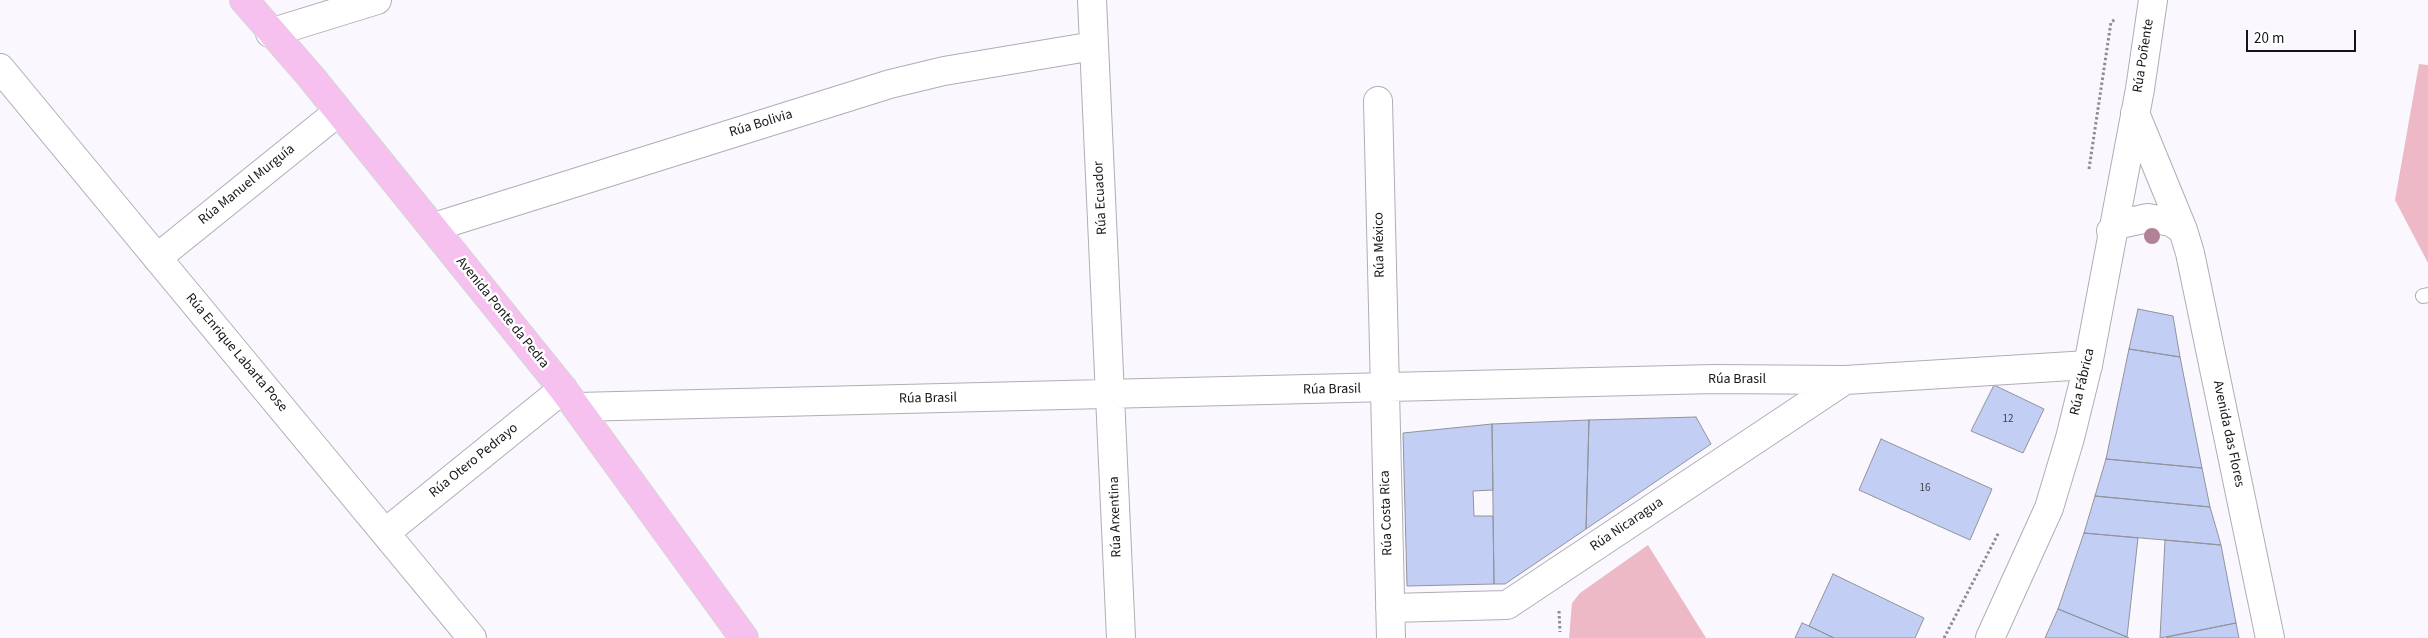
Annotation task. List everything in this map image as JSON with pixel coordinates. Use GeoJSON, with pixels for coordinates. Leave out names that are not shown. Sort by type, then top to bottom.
{"type":"FeatureCollection","features":[{"type":"Feature","properties":{"kind":"main road","name":"Avenida Ponte da Pedra"},"geometry":{"type":"LineString","coordinates":[[244,0],[311,77],[434,227],[570,398],[744,638]]}},
{"type":"Feature","properties":{"kind":"street"},"geometry":{"type":"LineString","coordinates":[[270,32],[377,0]]}},
{"type":"Feature","properties":{"kind":"street","name":"Rúa Ecuador"},"geometry":{"type":"LineString","coordinates":[[1092,0],[1111,396]]}},
{"type":"Feature","properties":{"kind":"street","name":"Rúa Poñente"},"geometry":{"type":"LineString","coordinates":[[2135,113],[2153,0]]}},
{"type":"Feature","properties":{"kind":"street","name":"Rúa Bolivia"},"geometry":{"type":"LineString","coordinates":[[434,227],[890,84],[944,71],[1094,46]]}},
{"type":"Feature","properties":{"kind":"street","name":"Rúa Enrique Labarta Pose"},"geometry":{"type":"LineString","coordinates":[[0,68],[472,638]]}},
{"type":"Feature","properties":{"kind":"street","name":"Rúa México"},"geometry":{"type":"LineString","coordinates":[[1378,101],[1383,388]]}},
{"type":"Feature","properties":{"kind":"street","name":"Rúa Manuel Murguía"},"geometry":{"type":"LineString","coordinates":[[157,258],[338,112]]}},
{"type":"Feature","properties":{"kind":"street","name":"Avenida das Flores"},"geometry":{"type":"LineString","coordinates":[[2135,113],[2183,230],[2190,253],[2270,638]]}},
{"type":"Feature","properties":{"kind":"street","name":"Rúa Fábrica"},"geometry":{"type":"LineString","coordinates":[[1990,638],[2049,508],[2070,438],[2088,365],[2111,231],[2135,113]]}},
{"type":"Feature","properties":{"kind":"street"},"geometry":{"type":"LineString","coordinates":[[2111,231],[2120,224],[2148,218],[2171,222],[2183,230]]}},
{"type":"Feature","properties":{"kind":"street","name":"Rúa Brasil"},"geometry":{"type":"LineString","coordinates":[[570,398],[1111,396],[1714,380],[1845,380],[2088,365]]}},
{"type":"Feature","properties":{"kind":"street","name":"Rúa Nicaragua"},"geometry":{"type":"LineString","coordinates":[[1390,608],[1507,605],[1845,380]]}},
{"type":"Feature","properties":{"kind":"street","name":"Rúa Costa Rica"},"geometry":{"type":"LineString","coordinates":[[1383,388],[1391,638]]}},
{"type":"Feature","properties":{"kind":"street","name":"Rúa Arxentina"},"geometry":{"type":"LineString","coordinates":[[1111,396],[1122,638]]}},
{"type":"Feature","properties":{"kind":"street","name":"Rúa Otero Pedrayo"},"geometry":{"type":"LineString","coordinates":[[386,533],[570,398]]}},
{"type":"Feature","properties":{"kind":"shaded area"},"geometry":{"type":"Polygon","coordinates":[[[2419,64],[2428,65],[2428,263],[2395,200],[2419,64]]]}},
{"type":"Feature","properties":{"kind":"shaded area"},"geometry":{"type":"Polygon","coordinates":[[[1648,545],[1706,638],[1569,638],[1572,603],[1580,593],[1648,545]]]}},
{"type":"Feature","properties":{"kind":"building"},"geometry":{"type":"Polygon","coordinates":[[[2138,309],[2173,316],[2180,357],[2129,349],[2138,309]]]}},
{"type":"Feature","properties":{"kind":"building"},"geometry":{"type":"Polygon","coordinates":[[[2129,349],[2180,357],[2202,468],[2106,459],[2129,349]]]}},
{"type":"Feature","properties":{"kind":"building"},"geometry":{"type":"Polygon","coordinates":[[[1994,385],[2044,409],[2023,453],[1971,431],[1994,385]]]}},
{"type":"Feature","properties":{"kind":"building"},"geometry":{"type":"Polygon","coordinates":[[[1696,417],[1711,444],[1586,529],[1589,420],[1696,417]]]}},
{"type":"Feature","properties":{"kind":"building"},"geometry":{"type":"Polygon","coordinates":[[[1589,420],[1586,529],[1505,584],[1494,584],[1492,424],[1589,420]]]}},
{"type":"Feature","properties":{"kind":"building"},"geometry":{"type":"Polygon","coordinates":[[[1492,424],[1493,490],[1473,491],[1474,516],[1493,516],[1494,584],[1407,586],[1403,433],[1492,424]]]}},
{"type":"Feature","properties":{"kind":"building"},"geometry":{"type":"Polygon","coordinates":[[[1881,439],[1992,489],[1970,540],[1859,490],[1881,439]]]}},
{"type":"Feature","properties":{"kind":"building"},"geometry":{"type":"Polygon","coordinates":[[[2106,459],[2202,468],[2210,507],[2095,496],[2106,459]]]}},
{"type":"Feature","properties":{"kind":"building"},"geometry":{"type":"Polygon","coordinates":[[[2095,496],[2210,507],[2221,545],[2084,533],[2095,496]]]}},
{"type":"Feature","properties":{"kind":"building"},"geometry":{"type":"Polygon","coordinates":[[[2084,533],[2138,538],[2127,637],[2058,609],[2084,533]]]}},
{"type":"Feature","properties":{"kind":"building"},"geometry":{"type":"Polygon","coordinates":[[[2165,540],[2221,545],[2236,623],[2160,638],[2165,540]]]}},
{"type":"Feature","properties":{"kind":"building"},"geometry":{"type":"Polygon","coordinates":[[[1833,574],[1924,618],[1915,638],[1834,638],[1809,626],[1833,574]]]}},
{"type":"Feature","properties":{"kind":"building"},"geometry":{"type":"Polygon","coordinates":[[[2058,609],[2127,637],[2129,638],[2045,638],[2058,609]]]}},
{"type":"Feature","properties":{"kind":"building"},"geometry":{"type":"Polygon","coordinates":[[[1802,623],[1809,626],[1834,638],[1795,638],[1802,623]]]}},
{"type":"Feature","properties":{"kind":"building"},"geometry":{"type":"Polygon","coordinates":[[[2236,623],[2239,638],[2166,638],[2172,636],[2236,623]]]}}]}
